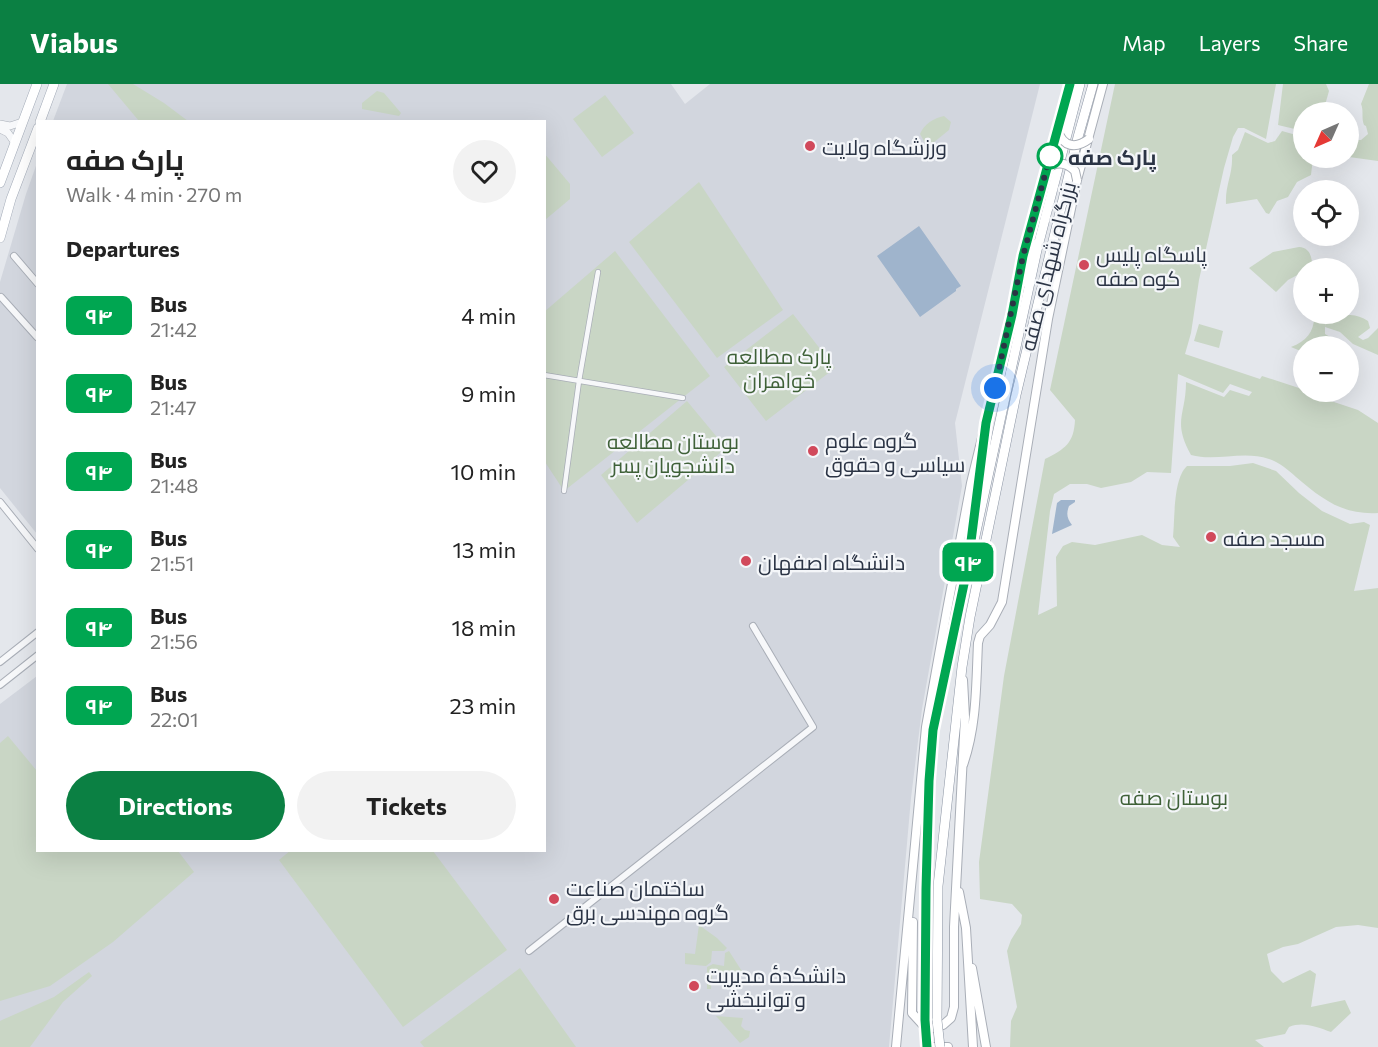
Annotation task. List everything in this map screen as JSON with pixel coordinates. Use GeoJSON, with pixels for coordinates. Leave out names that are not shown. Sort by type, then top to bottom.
{"type":"FeatureCollection","features":[{"type":"Feature","properties":{"kind":"main road"},"geometry":{"type":"LineString","coordinates":[[0,183],[37,84]]}},
{"type":"Feature","properties":{"kind":"main road"},"geometry":{"type":"LineString","coordinates":[[41,120],[54,84]]}},
{"type":"Feature","properties":{"kind":"main road"},"geometry":{"type":"LineString","coordinates":[[896,1047],[926,727],[971,483],[1012,315],[1023,256],[1070,84]]}},
{"type":"Feature","properties":{"kind":"main road","name":"بزرگراه شهدای صفه"},"geometry":{"type":"LineString","coordinates":[[928,1047],[925,1020],[926,878],[933,730],[1037,250],[1080,84]]}},
{"type":"Feature","properties":{"kind":"main road","name":"بزرگراه شهدای صفه"},"geometry":{"type":"LineString","coordinates":[[939,1047],[937,1020],[938,886],[970,617],[1016,395],[1093,84]]}},
{"type":"Feature","properties":{"kind":"main road"},"geometry":{"type":"LineString","coordinates":[[963,765],[975,717],[978,643],[1002,602],[1048,319],[1077,180],[1103,84]]}},
{"type":"Feature","properties":{"kind":"main road"},"geometry":{"type":"LineString","coordinates":[[1058,131],[1062,140],[1069,145],[1078,145],[1089,139]]}},
{"type":"Feature","properties":{"kind":"main road"},"geometry":{"type":"LineString","coordinates":[[0,238],[11,199],[36,133]]}},
{"type":"Feature","properties":{"kind":"main road"},"geometry":{"type":"LineString","coordinates":[[1046,170],[1053,164],[1065,164],[1076,171],[1077,180]]}},
{"type":"Feature","properties":{"kind":"main road"},"geometry":{"type":"LineString","coordinates":[[988,414],[1030,258],[1049,204]]}},
{"type":"Feature","properties":{"kind":"main road"},"geometry":{"type":"LineString","coordinates":[[968,565],[986,423]]}},
{"type":"Feature","properties":{"kind":"main road"},"geometry":{"type":"LineString","coordinates":[[915,852],[911,1008],[918,1022],[933,1028],[944,1025],[951,1018],[954,1007],[957,877],[965,717],[963,667]]}},
{"type":"Feature","properties":{"kind":"main road"},"geometry":{"type":"LineString","coordinates":[[957,877],[986,1047]]}},
{"type":"Feature","properties":{"kind":"main road"},"geometry":{"type":"LineString","coordinates":[[966,928],[973,1047]]}},
{"type":"Feature","properties":{"kind":"main road"},"geometry":{"type":"LineString","coordinates":[[928,1047],[948,1047]]}},
{"type":"Feature","properties":{"kind":"street"},"geometry":{"type":"LineString","coordinates":[[0,124],[10,126],[22,123]]}},
{"type":"Feature","properties":{"kind":"street"},"geometry":{"type":"LineString","coordinates":[[0,129],[8,133],[15,143]]}},
{"type":"Feature","properties":{"kind":"street"},"geometry":{"type":"LineString","coordinates":[[14,256],[36,282]]}},
{"type":"Feature","properties":{"kind":"street"},"geometry":{"type":"LineString","coordinates":[[564,491],[579,381],[598,272]]}},
{"type":"Feature","properties":{"kind":"street"},"geometry":{"type":"LineString","coordinates":[[1,297],[36,335]]}},
{"type":"Feature","properties":{"kind":"street"},"geometry":{"type":"LineString","coordinates":[[546,375],[683,398]]}},
{"type":"Feature","properties":{"kind":"street"},"geometry":{"type":"LineString","coordinates":[[0,502],[36,547]]}},
{"type":"Feature","properties":{"kind":"street"},"geometry":{"type":"LineString","coordinates":[[529,951],[813,727],[753,626]]}},
{"type":"Feature","properties":{"kind":"street"},"geometry":{"type":"LineString","coordinates":[[0,662],[36,634]]}},
{"type":"Feature","properties":{"kind":"street"},"geometry":{"type":"LineString","coordinates":[[0,685],[36,657]]}},
{"type":"Feature","properties":{"kind":"shaded area","name":"دانشگاه اصفهان"},"geometry":{"type":"Polygon","coordinates":[[[67,84],[671,84],[685,104],[710,84],[1040,84],[955,423],[962,486],[922,709],[911,798],[889,1047],[0,1047],[0,704],[36,677],[36,852],[546,852],[546,120],[53,120],[67,84]]]}},
{"type":"Feature","properties":{"kind":"shaded area"},"geometry":{"type":"Polygon","coordinates":[[[36,166],[36,533],[0,488],[0,282],[36,166]]]}},
{"type":"Feature","properties":{"kind":"green space"},"geometry":{"type":"Polygon","coordinates":[[[108,84],[133,84],[187,120],[138,120],[108,84]]]}},
{"type":"Feature","properties":{"kind":"green space","name":"بوستان صفه"},"geometry":{"type":"Polygon","coordinates":[[[1115,84],[1276,84],[1266,139],[1244,128],[1238,128],[1233,137],[1199,280],[1191,333],[1185,354],[1260,379],[1262,376],[1293,386],[1293,402],[1334,402],[1358,410],[1378,423],[1378,513],[1354,511],[1333,504],[1283,466],[1269,459],[1249,456],[1200,457],[1191,455],[1181,426],[1186,382],[1224,397],[1230,390],[1249,396],[1252,392],[1230,384],[1223,393],[1178,374],[1171,473],[1147,472],[1131,482],[1101,488],[1087,484],[1070,484],[1054,494],[1038,615],[1057,606],[1056,557],[1063,546],[1072,542],[1095,545],[1142,535],[1162,545],[1180,547],[1173,537],[1176,499],[1179,480],[1187,466],[1230,466],[1253,463],[1276,471],[1322,511],[1350,524],[1364,522],[1370,525],[1354,591],[1378,588],[1378,928],[1358,925],[1336,927],[1298,944],[1267,954],[1271,971],[1283,983],[1310,970],[1316,974],[1311,1007],[1345,1000],[1351,1013],[1331,1032],[1310,1025],[1294,1025],[1289,1027],[1285,1034],[1255,1040],[1264,1047],[1010,1047],[1011,1021],[1017,1007],[1007,951],[1021,924],[1022,915],[1012,904],[980,899],[979,862],[1004,676],[1045,459],[1067,444],[1074,428],[1075,420],[1050,390],[1115,84]]]}},
{"type":"Feature","properties":{"kind":"green space"},"geometry":{"type":"Polygon","coordinates":[[[1283,84],[1326,84],[1329,91],[1326,102],[1293,102],[1293,129],[1278,125],[1283,84]]]}},
{"type":"Feature","properties":{"kind":"green space"},"geometry":{"type":"Polygon","coordinates":[[[1369,84],[1378,84],[1378,161],[1359,158],[1359,140],[1368,134],[1363,122],[1361,104],[1369,84]]]}},
{"type":"Feature","properties":{"kind":"green space"},"geometry":{"type":"Polygon","coordinates":[[[377,91],[384,93],[401,113],[399,116],[362,109],[362,103],[377,91]]]}},
{"type":"Feature","properties":{"kind":"green space"},"geometry":{"type":"Polygon","coordinates":[[[605,95],[634,133],[602,157],[573,119],[605,95]]]}},
{"type":"Feature","properties":{"kind":"green space"},"geometry":{"type":"Polygon","coordinates":[[[944,116],[951,122],[949,130],[933,143],[925,143],[920,134],[924,127],[944,116]]]}},
{"type":"Feature","properties":{"kind":"green space"},"geometry":{"type":"Polygon","coordinates":[[[1282,131],[1293,134],[1293,168],[1312,168],[1311,175],[1301,180],[1293,180],[1293,189],[1288,197],[1277,201],[1269,214],[1257,199],[1226,204],[1232,155],[1238,150],[1245,132],[1268,143],[1275,141],[1282,131]]]}},
{"type":"Feature","properties":{"kind":"green space"},"geometry":{"type":"Polygon","coordinates":[[[546,155],[570,184],[570,199],[546,219],[546,155]]]}},
{"type":"Feature","properties":{"kind":"green space"},"geometry":{"type":"Polygon","coordinates":[[[699,182],[783,310],[717,358],[629,242],[699,182]]]}},
{"type":"Feature","properties":{"kind":"green space"},"geometry":{"type":"Polygon","coordinates":[[[1299,247],[1306,249],[1311,258],[1293,258],[1293,277],[1276,292],[1249,268],[1273,252],[1299,247]]]}},
{"type":"Feature","properties":{"kind":"green space"},"geometry":{"type":"Polygon","coordinates":[[[615,251],[710,376],[564,491],[546,464],[546,310],[615,251]]]}},
{"type":"Feature","properties":{"kind":"green space","name":"پارک مطالعه خواهران"},"geometry":{"type":"Polygon","coordinates":[[[793,314],[835,368],[766,421],[724,367],[793,314]]]}},
{"type":"Feature","properties":{"kind":"green space"},"geometry":{"type":"Polygon","coordinates":[[[1359,317],[1368,321],[1370,328],[1359,336],[1344,336],[1325,327],[1325,324],[1359,324],[1359,317]]]}},
{"type":"Feature","properties":{"kind":"green space"},"geometry":{"type":"Polygon","coordinates":[[[1199,324],[1223,331],[1219,348],[1194,341],[1199,324]]]}},
{"type":"Feature","properties":{"kind":"green space"},"geometry":{"type":"Polygon","coordinates":[[[1325,324],[1325,334],[1328,336],[1308,336],[1313,325],[1325,324]]]}},
{"type":"Feature","properties":{"kind":"green space"},"geometry":{"type":"Polygon","coordinates":[[[1378,328],[1378,355],[1359,347],[1359,338],[1363,340],[1368,338],[1378,328]]]}},
{"type":"Feature","properties":{"kind":"green space","name":"بوستان مطالعه دانشجویان پسر"},"geometry":{"type":"Polygon","coordinates":[[[687,401],[726,448],[637,523],[601,475],[687,401]]]}},
{"type":"Feature","properties":{"kind":"green space"},"geometry":{"type":"Polygon","coordinates":[[[8,736],[36,770],[36,852],[179,852],[194,872],[113,942],[50,986],[0,1001],[0,743],[8,736]]]}},
{"type":"Feature","properties":{"kind":"green space"},"geometry":{"type":"Polygon","coordinates":[[[289,852],[434,852],[507,950],[403,1027],[279,860],[289,852]]]}},
{"type":"Feature","properties":{"kind":"green space"},"geometry":{"type":"Polygon","coordinates":[[[699,925],[727,948],[724,951],[712,951],[711,962],[706,966],[685,964],[685,953],[695,954],[699,925]]]}},
{"type":"Feature","properties":{"kind":"green space"},"geometry":{"type":"Polygon","coordinates":[[[729,951],[745,976],[712,973],[711,989],[707,989],[707,967],[713,964],[724,966],[725,953],[729,951]]]}},
{"type":"Feature","properties":{"kind":"green space"},"geometry":{"type":"Polygon","coordinates":[[[520,968],[576,1047],[424,1047],[420,1042],[520,968]]]}},
{"type":"Feature","properties":{"kind":"green space"},"geometry":{"type":"Polygon","coordinates":[[[89,972],[92,976],[63,1002],[30,1047],[0,1047],[0,1021],[54,997],[89,972]]]}},
{"type":"Feature","properties":{"kind":"green space"},"geometry":{"type":"Polygon","coordinates":[[[716,1016],[743,1018],[741,1026],[750,1031],[749,1037],[740,1043],[716,1016]]]}},
{"type":"Feature","properties":{"kind":"water"},"geometry":{"type":"Polygon","coordinates":[[[919,226],[961,286],[920,317],[877,256],[919,226]]]}},
{"type":"Feature","properties":{"kind":"water"},"geometry":{"type":"Polygon","coordinates":[[[1061,500],[1075,500],[1069,506],[1068,511],[1068,518],[1072,525],[1052,534],[1057,503],[1061,500]]]}},
{"type":"Feature","properties":{"kind":"bus line","name":"۹۴"},"geometry":{"type":"LineString","coordinates":[[927,1047],[925,1020],[926,889],[933,730],[968,565],[986,423],[1012,315],[1023,256],[1070,84]]}},
{"type":"Feature","properties":{"kind":"place","name":"ورزشگاه ولایت"},"geometry":{"type":"Point","coordinates":[810,146]}},
{"type":"Feature","properties":{"kind":"place","name":"پارک صفه"},"geometry":{"type":"Point","coordinates":[1050,156]}},
{"type":"Feature","properties":{"kind":"place","name":"پاسگاه پلیس کوه صفه"},"geometry":{"type":"Point","coordinates":[1084,265]}},
{"type":"Feature","properties":{"kind":"place","name":"گروه علوم سیاسی و حقوق"},"geometry":{"type":"Point","coordinates":[813,451]}},
{"type":"Feature","properties":{"kind":"place","name":"مسجد صفه"},"geometry":{"type":"Point","coordinates":[1211,537]}},
{"type":"Feature","properties":{"kind":"place","name":"دانشگاه اصفهان"},"geometry":{"type":"Point","coordinates":[746,561]}},
{"type":"Feature","properties":{"kind":"place","name":"ساختمان صناعت گروه مهندسی برق"},"geometry":{"type":"Point","coordinates":[554,899]}},
{"type":"Feature","properties":{"kind":"place","name":"دانشکدهٔ مدیریت و توانبخشی"},"geometry":{"type":"Point","coordinates":[694,986]}},
{"type":"Feature","properties":{"kind":"route"},"geometry":{"type":"LineString","coordinates":[[995,388],[1023,256],[1050,156]]}}]}
